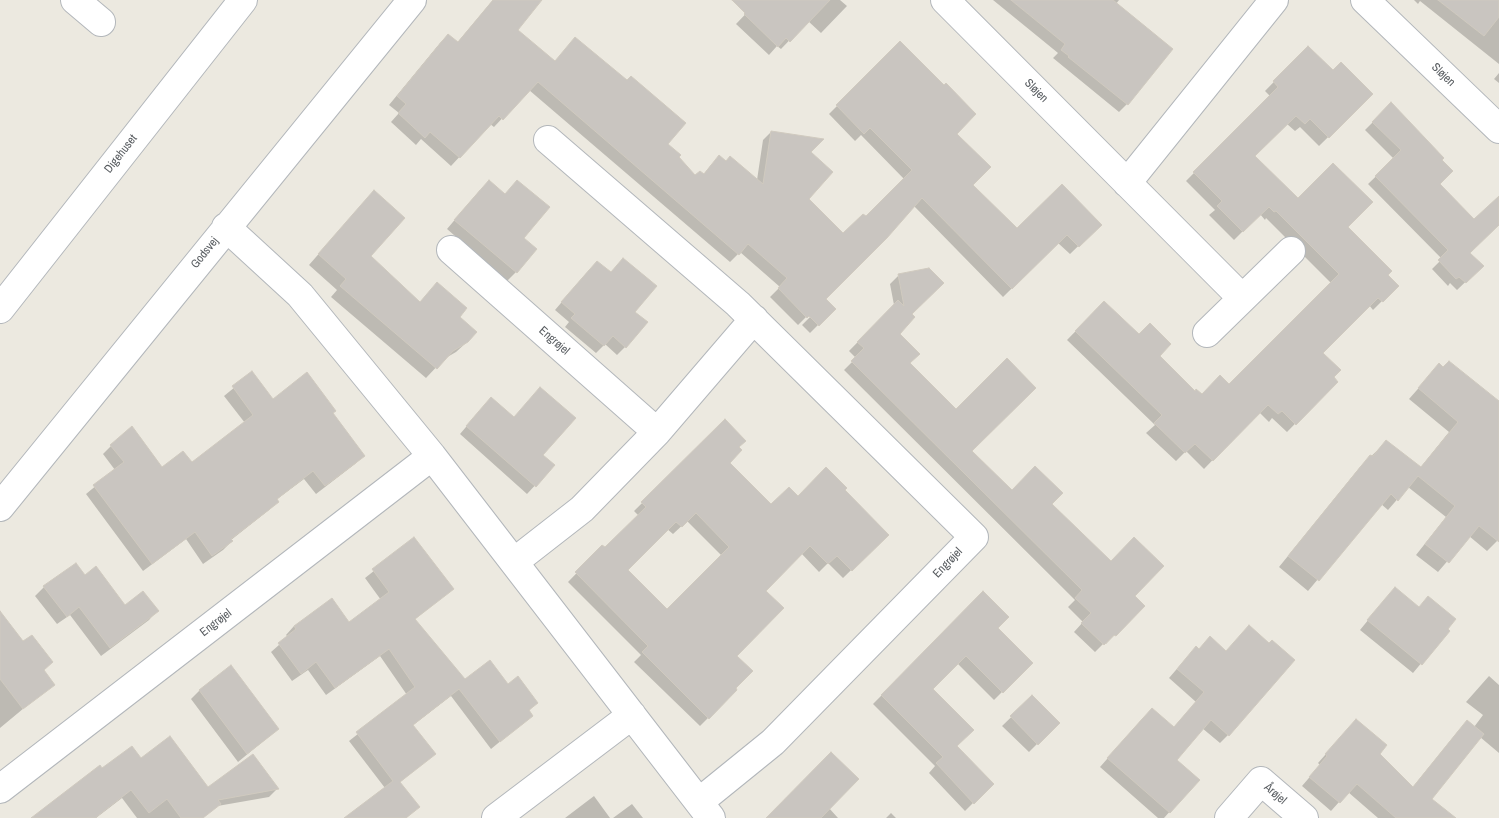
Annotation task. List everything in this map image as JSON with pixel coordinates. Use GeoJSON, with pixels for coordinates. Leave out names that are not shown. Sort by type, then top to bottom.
{"type":"FeatureCollection","features":[{"type":"Feature","properties":{"kind":"street"},"geometry":{"type":"LineString","coordinates":[[75,0],[101,22]]}},
{"type":"Feature","properties":{"kind":"street","name":"Digehuset"},"geometry":{"type":"LineString","coordinates":[[0,309],[242,0]]}},
{"type":"Feature","properties":{"kind":"street","name":"Godsvej"},"geometry":{"type":"LineString","coordinates":[[0,507],[412,0]]}},
{"type":"Feature","properties":{"kind":"street","name":"Sløjen"},"geometry":{"type":"LineString","coordinates":[[945,0],[1242,298]]}},
{"type":"Feature","properties":{"kind":"street"},"geometry":{"type":"LineString","coordinates":[[1128,182],[1274,0]]}},
{"type":"Feature","properties":{"kind":"street","name":"Sløjen"},"geometry":{"type":"LineString","coordinates":[[1366,0],[1499,129]]}},
{"type":"Feature","properties":{"kind":"street","name":"Engrøjel"},"geometry":{"type":"LineString","coordinates":[[226,227],[300,295],[432,456],[705,810],[974,537],[754,319],[548,140]]}},
{"type":"Feature","properties":{"kind":"street","name":"Engrøjel"},"geometry":{"type":"LineString","coordinates":[[451,250],[657,432]]}},
{"type":"Feature","properties":{"kind":"street"},"geometry":{"type":"LineString","coordinates":[[1207,332],[1291,251]]}},
{"type":"Feature","properties":{"kind":"street"},"geometry":{"type":"LineString","coordinates":[[514,562],[582,510],[657,432],[754,319]]}},
{"type":"Feature","properties":{"kind":"street","name":"Engrøjel"},"geometry":{"type":"LineString","coordinates":[[0,789],[432,456]]}},
{"type":"Feature","properties":{"kind":"street"},"geometry":{"type":"LineString","coordinates":[[496,818],[632,715]]}},
{"type":"Feature","properties":{"kind":"street","name":"Årøjel"},"geometry":{"type":"LineString","coordinates":[[1229,818],[1261,781],[1304,818]]}},
{"type":"Feature","properties":{"kind":"building"},"geometry":{"type":"Polygon","coordinates":[[[493,0],[542,0],[518,30],[555,61],[575,37],[627,80],[631,76],[686,123],[668,144],[681,155],[679,157],[695,175],[700,171],[704,174],[719,155],[726,161],[730,156],[763,184],[771,131],[824,139],[811,152],[833,172],[809,199],[843,233],[863,214],[866,216],[912,170],[870,128],[864,134],[836,105],[900,41],[944,85],[946,83],[976,114],[957,134],[991,167],[973,185],[1017,228],[1062,184],[1102,225],[1079,247],[1067,235],[1012,289],[922,198],[887,238],[826,299],[836,309],[819,326],[809,316],[807,318],[778,288],[787,278],[748,244],[739,255],[538,82],[503,120],[499,116],[460,158],[430,132],[425,138],[398,113],[406,104],[397,96],[448,34],[458,42],[493,0]]]}},
{"type":"Feature","properties":{"kind":"building"},"geometry":{"type":"Polygon","coordinates":[[[732,0],[830,0],[790,42],[786,38],[778,47],[732,0]]]}},
{"type":"Feature","properties":{"kind":"building"},"geometry":{"type":"Polygon","coordinates":[[[1011,0],[1113,0],[1173,49],[1128,105],[1068,57],[1061,50],[1065,44],[1011,0]]]}},
{"type":"Feature","properties":{"kind":"building"},"geometry":{"type":"Polygon","coordinates":[[[1438,0],[1499,0],[1499,17],[1484,36],[1438,0]]]}},
{"type":"Feature","properties":{"kind":"building"},"geometry":{"type":"Polygon","coordinates":[[[1308,46],[1333,70],[1341,62],[1373,94],[1329,138],[1310,119],[1305,124],[1296,116],[1255,156],[1298,198],[1333,163],[1373,202],[1348,227],[1392,271],[1388,275],[1399,286],[1383,302],[1378,298],[1323,353],[1341,370],[1334,377],[1338,382],[1296,425],[1282,411],[1278,414],[1268,405],[1213,461],[1195,444],[1185,453],[1154,423],[1162,415],[1075,331],[1104,301],[1139,334],[1150,323],[1171,344],[1160,356],[1195,391],[1196,389],[1202,394],[1220,375],[1229,384],[1339,274],[1276,211],[1274,212],[1269,207],[1243,232],[1217,206],[1222,201],[1193,172],[1278,87],[1273,81],[1308,46]]]}},
{"type":"Feature","properties":{"kind":"building"},"geometry":{"type":"Polygon","coordinates":[[[1391,102],[1444,158],[1442,160],[1453,171],[1440,184],[1474,219],[1499,196],[1499,225],[1470,253],[1484,266],[1466,283],[1459,277],[1456,279],[1438,260],[1448,250],[1375,176],[1401,150],[1372,122],[1391,102]]]}},
{"type":"Feature","properties":{"kind":"building"},"geometry":{"type":"Polygon","coordinates":[[[489,180],[505,194],[517,180],[550,207],[524,238],[537,249],[517,273],[454,220],[489,180]]]}},
{"type":"Feature","properties":{"kind":"building"},"geometry":{"type":"Polygon","coordinates":[[[374,190],[405,218],[371,256],[420,302],[437,282],[467,308],[460,317],[477,332],[468,342],[453,351],[437,369],[340,286],[346,279],[318,254],[374,190]]]}},
{"type":"Feature","properties":{"kind":"building"},"geometry":{"type":"Polygon","coordinates":[[[623,258],[657,286],[635,312],[648,322],[626,348],[613,336],[604,346],[571,318],[575,314],[561,302],[597,261],[611,272],[623,258]]]}},
{"type":"Feature","properties":{"kind":"building"},"geometry":{"type":"Polygon","coordinates":[[[929,268],[944,283],[912,314],[915,317],[900,334],[920,354],[910,363],[956,409],[1007,358],[1036,388],[972,451],[1012,490],[1035,466],[1063,493],[1052,504],[1111,561],[1134,537],[1164,566],[1135,596],[1145,606],[1116,636],[1114,635],[1104,645],[1081,623],[1091,613],[1075,598],[1082,590],[851,361],[864,348],[857,342],[898,300],[904,306],[898,274],[929,268]]]}},
{"type":"Feature","properties":{"kind":"building"},"geometry":{"type":"Polygon","coordinates":[[[1449,361],[1499,401],[1499,542],[1479,526],[1449,563],[1425,544],[1455,506],[1418,476],[1398,501],[1391,494],[1319,581],[1288,556],[1370,455],[1373,456],[1386,440],[1421,467],[1458,422],[1418,388],[1439,363],[1443,367],[1449,361]]]}},
{"type":"Feature","properties":{"kind":"building"},"geometry":{"type":"Polygon","coordinates":[[[252,371],[273,399],[307,372],[336,411],[333,413],[365,456],[325,486],[313,471],[277,499],[279,502],[231,539],[233,541],[212,556],[195,532],[152,564],[93,485],[124,462],[110,445],[132,426],[162,467],[183,451],[192,462],[253,415],[232,386],[252,371]]]}},
{"type":"Feature","properties":{"kind":"building"},"geometry":{"type":"Polygon","coordinates":[[[540,387],[576,418],[543,455],[555,465],[536,487],[466,426],[491,397],[514,417],[540,387]]]}},
{"type":"Feature","properties":{"kind":"building"},"geometry":{"type":"Polygon","coordinates":[[[725,419],[746,441],[739,447],[742,450],[730,463],[771,504],[789,487],[798,496],[826,467],[847,488],[845,490],[889,535],[852,571],[837,556],[828,564],[810,546],[766,591],[784,608],[737,656],[753,671],[709,719],[642,652],[648,646],[575,572],[602,545],[605,547],[646,507],[641,502],[725,419]],[[696,513],[682,527],[676,522],[628,570],[667,609],[729,547],[696,513]]]}},
{"type":"Feature","properties":{"kind":"building"},"geometry":{"type":"Polygon","coordinates":[[[414,537],[454,589],[415,619],[465,679],[490,660],[508,684],[518,676],[538,703],[529,710],[533,716],[500,742],[459,689],[413,725],[436,754],[400,782],[420,807],[406,818],[344,818],[393,781],[356,732],[415,687],[389,649],[335,688],[316,662],[301,674],[278,643],[296,629],[294,626],[332,598],[349,622],[389,592],[372,569],[414,537]]]}},
{"type":"Feature","properties":{"kind":"building"},"geometry":{"type":"Polygon","coordinates":[[[76,563],[85,575],[96,566],[125,605],[143,591],[159,611],[110,648],[79,607],[67,617],[43,586],[76,563]]]}},
{"type":"Feature","properties":{"kind":"building"},"geometry":{"type":"Polygon","coordinates":[[[1395,587],[1419,607],[1428,596],[1456,619],[1448,629],[1450,631],[1422,665],[1367,620],[1395,587]]]}},
{"type":"Feature","properties":{"kind":"building"},"geometry":{"type":"Polygon","coordinates":[[[983,591],[1009,617],[998,628],[1033,663],[1003,693],[966,656],[933,689],[974,730],[957,746],[994,784],[974,804],[936,763],[943,757],[881,695],[983,591]]]}},
{"type":"Feature","properties":{"kind":"building"},"geometry":{"type":"Polygon","coordinates":[[[0,611],[23,641],[32,635],[53,662],[44,670],[55,685],[23,709],[0,679],[0,611]]]}},
{"type":"Feature","properties":{"kind":"building"},"geometry":{"type":"Polygon","coordinates":[[[1249,625],[1269,643],[1272,640],[1295,660],[1229,736],[1211,720],[1177,760],[1200,780],[1170,813],[1107,758],[1152,708],[1174,727],[1204,692],[1177,669],[1196,646],[1199,649],[1210,636],[1226,651],[1249,625]]]}},
{"type":"Feature","properties":{"kind":"building"},"geometry":{"type":"Polygon","coordinates":[[[231,665],[279,729],[247,754],[199,690],[231,665]]]}},
{"type":"Feature","properties":{"kind":"building"},"geometry":{"type":"Polygon","coordinates":[[[1032,695],[1060,723],[1038,745],[1010,716],[1032,695]]]}},
{"type":"Feature","properties":{"kind":"building"},"geometry":{"type":"Polygon","coordinates":[[[1356,719],[1387,745],[1380,754],[1413,787],[1467,720],[1484,734],[1432,799],[1456,818],[1396,818],[1357,784],[1340,803],[1309,777],[1327,756],[1325,754],[1356,719]]]}},
{"type":"Feature","properties":{"kind":"building"},"geometry":{"type":"Polygon","coordinates":[[[170,736],[208,787],[253,754],[279,789],[218,800],[221,804],[203,818],[181,818],[167,799],[149,813],[131,790],[95,818],[31,818],[100,765],[102,768],[132,746],[141,758],[170,736]]]}},
{"type":"Feature","properties":{"kind":"building"},"geometry":{"type":"Polygon","coordinates":[[[831,752],[859,779],[821,818],[766,818],[831,752]]]}}]}
